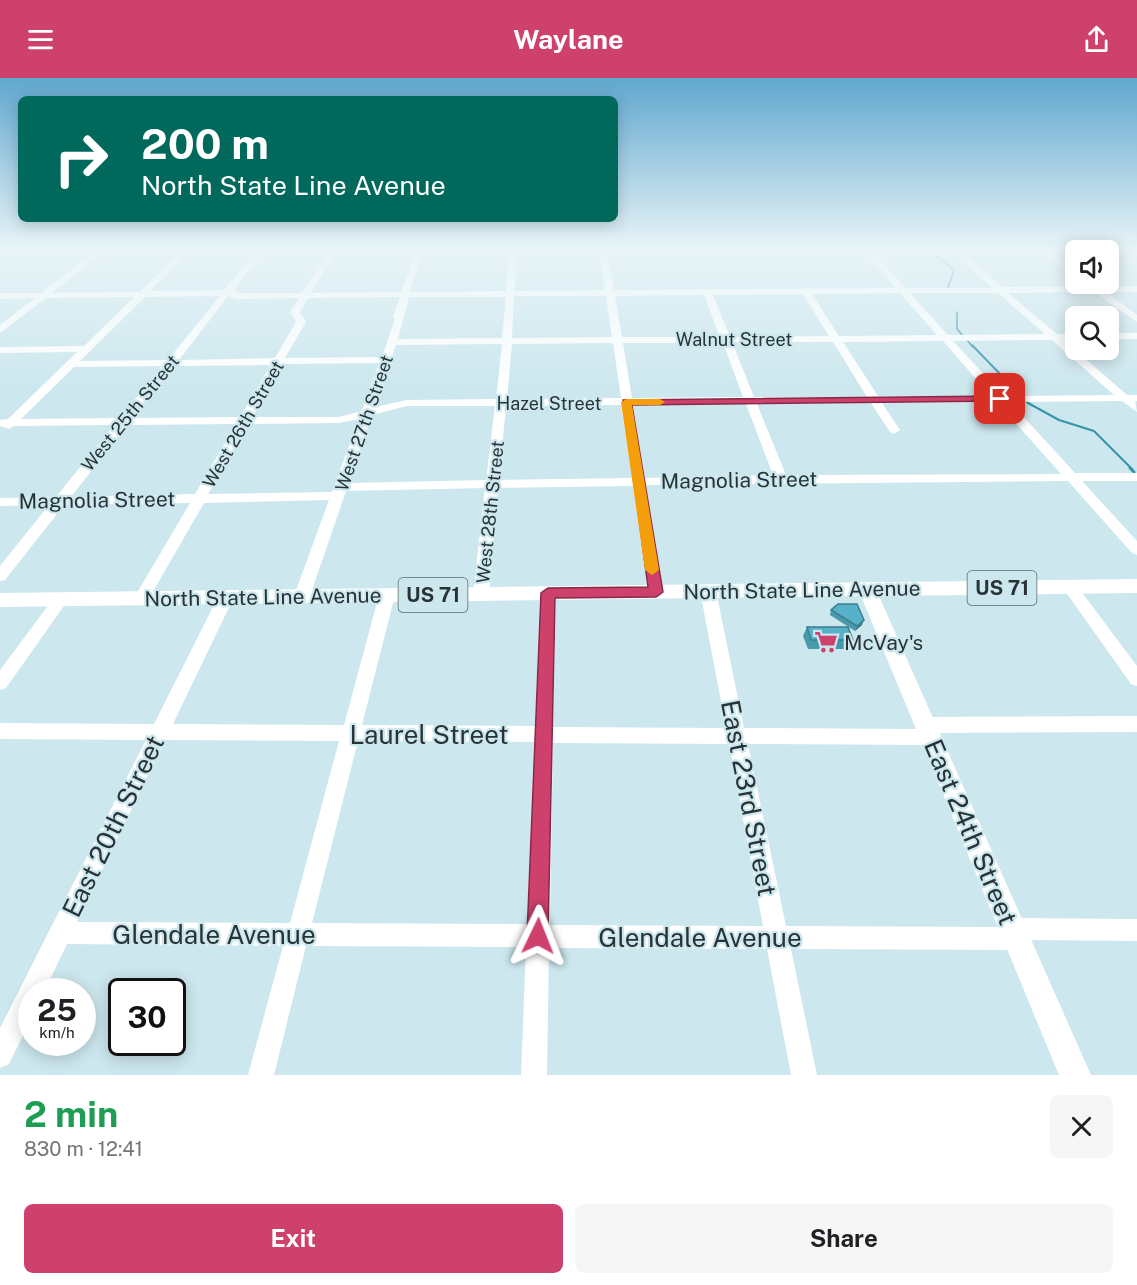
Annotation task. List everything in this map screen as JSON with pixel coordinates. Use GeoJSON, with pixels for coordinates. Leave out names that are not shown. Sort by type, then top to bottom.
{"type":"FeatureCollection","features":[{"type":"Feature","properties":{"kind":"main road","name":"North State Line Avenue"},"geometry":{"type":"LineString","coordinates":[[0,600],[1137,586]]}},
{"type":"Feature","properties":{"kind":"main road","name":"East 24th Street"},"geometry":{"type":"LineString","coordinates":[[867,590],[1075,1075]]}},
{"type":"Feature","properties":{"kind":"street"},"geometry":{"type":"LineString","coordinates":[[0,296],[21,296]]}},
{"type":"Feature","properties":{"kind":"street"},"geometry":{"type":"LineString","coordinates":[[0,330],[43,296]]}},
{"type":"Feature","properties":{"kind":"street"},"geometry":{"type":"LineString","coordinates":[[0,434],[5,423],[72,364],[140,296]]}},
{"type":"Feature","properties":{"kind":"street","name":"West 25th Street"},"geometry":{"type":"LineString","coordinates":[[0,576],[224,296]]}},
{"type":"Feature","properties":{"kind":"street","name":"West 26th Street"},"geometry":{"type":"LineString","coordinates":[[142,598],[301,322],[295,312],[304,296]]}},
{"type":"Feature","properties":{"kind":"street","name":"West 27th Street"},"geometry":{"type":"LineString","coordinates":[[302,596],[386,360],[406,296]]}},
{"type":"Feature","properties":{"kind":"street","name":"West 28th Street"},"geometry":{"type":"LineString","coordinates":[[481,594],[510,296]]}},
{"type":"Feature","properties":{"kind":"street"},"geometry":{"type":"LineString","coordinates":[[610,296],[656,592]]}},
{"type":"Feature","properties":{"kind":"street"},"geometry":{"type":"LineString","coordinates":[[709,296],[781,479]]}},
{"type":"Feature","properties":{"kind":"street"},"geometry":{"type":"LineString","coordinates":[[808,296],[894,430]]}},
{"type":"Feature","properties":{"kind":"street"},"geometry":{"type":"LineString","coordinates":[[907,296],[1137,550]]}},
{"type":"Feature","properties":{"kind":"street"},"geometry":{"type":"LineString","coordinates":[[1006,296],[1137,409]]}},
{"type":"Feature","properties":{"kind":"street"},"geometry":{"type":"LineString","coordinates":[[1105,296],[1137,319]]}},
{"type":"Feature","properties":{"kind":"street"},"geometry":{"type":"LineString","coordinates":[[1119,336],[1137,336]]}},
{"type":"Feature","properties":{"kind":"street","name":"Walnut Street"},"geometry":{"type":"LineString","coordinates":[[392,342],[1065,337]]}},
{"type":"Feature","properties":{"kind":"street"},"geometry":{"type":"LineString","coordinates":[[0,350],[86,349]]}},
{"type":"Feature","properties":{"kind":"street"},"geometry":{"type":"LineString","coordinates":[[72,364],[386,360]]}},
{"type":"Feature","properties":{"kind":"street","name":"Hazel Street"},"geometry":{"type":"LineString","coordinates":[[5,423],[339,420],[354,418],[384,406],[407,403],[1137,398]]}},
{"type":"Feature","properties":{"kind":"street","name":"Magnolia Street"},"geometry":{"type":"LineString","coordinates":[[0,502],[199,499],[493,484],[781,479],[1137,477]]}},
{"type":"Feature","properties":{"kind":"street"},"geometry":{"type":"LineString","coordinates":[[1070,587],[1137,679]]}},
{"type":"Feature","properties":{"kind":"street","name":"East 23rd Street"},"geometry":{"type":"LineString","coordinates":[[708,591],[804,1075]]}},
{"type":"Feature","properties":{"kind":"street"},"geometry":{"type":"LineString","coordinates":[[534,1075],[548,593]]}},
{"type":"Feature","properties":{"kind":"street"},"geometry":{"type":"LineString","coordinates":[[261,1075],[387,595]]}},
{"type":"Feature","properties":{"kind":"street","name":"East 20th Street"},"geometry":{"type":"LineString","coordinates":[[0,1055],[226,597]]}},
{"type":"Feature","properties":{"kind":"street"},"geometry":{"type":"LineString","coordinates":[[0,683],[61,599]]}},
{"type":"Feature","properties":{"kind":"street","name":"Laurel Street"},"geometry":{"type":"LineString","coordinates":[[0,732],[737,736],[1137,724]]}},
{"type":"Feature","properties":{"kind":"street","name":"Glendale Avenue"},"geometry":{"type":"LineString","coordinates":[[60,933],[777,938],[1137,930]]}},
{"type":"Feature","properties":{"kind":"building"},"geometry":{"type":"Polygon","coordinates":[[[838,604],[857,604],[864,620],[857,626],[831,610],[838,604]]]}},
{"type":"Feature","properties":{"kind":"building"},"geometry":{"type":"Polygon","coordinates":[[[807,627],[848,627],[853,640],[811,640],[807,627]]]}},
{"type":"Feature","properties":{"kind":"waterway"},"geometry":{"type":"LineString","coordinates":[[957,312],[957,329],[973,347]]}},
{"type":"Feature","properties":{"kind":"waterway"},"geometry":{"type":"LineString","coordinates":[[972,345],[1028,403],[1059,420],[1094,431],[1132,469]]}},
{"type":"Feature","properties":{"kind":"waterway"},"geometry":{"type":"LineString","coordinates":[[1130,468],[1134,472]]}},
{"type":"Feature","properties":{"kind":"slow traffic"},"geometry":{"type":"LineString","coordinates":[[652,570],[627,402],[660,402]]}},
{"type":"Feature","properties":{"kind":"place","name":"McVay's"},"geometry":{"type":"Point","coordinates":[826,642]}},
{"type":"Feature","properties":{"kind":"route"},"geometry":{"type":"LineString","coordinates":[[538,936],[548,593],[656,592],[627,402],[1000,399]]}}]}
